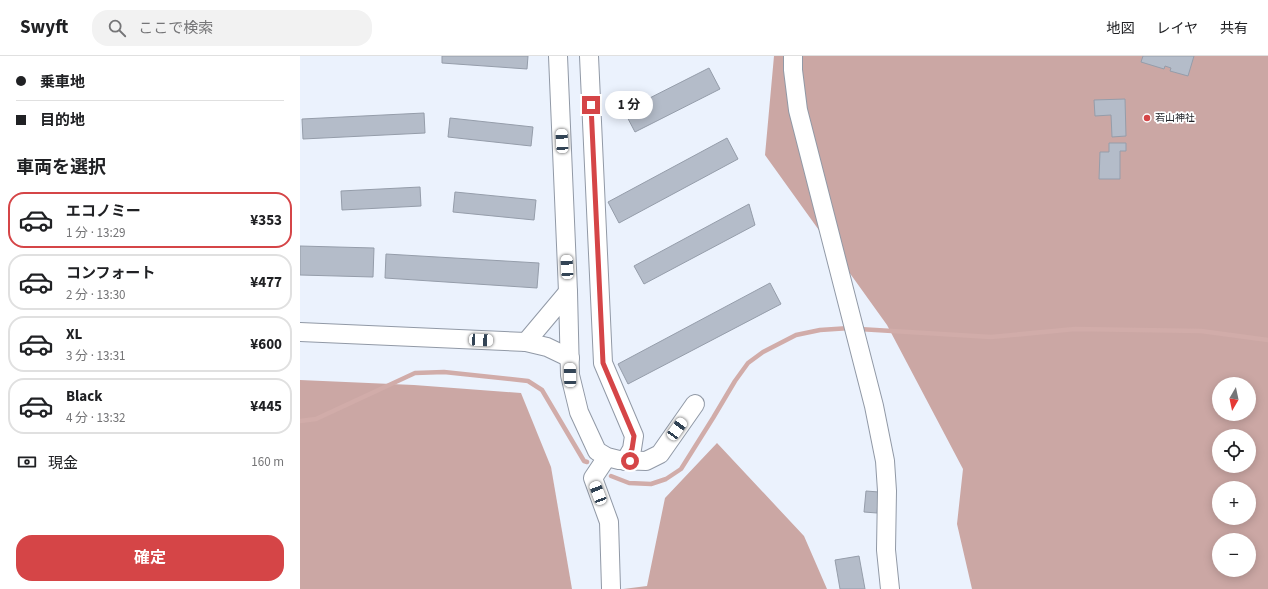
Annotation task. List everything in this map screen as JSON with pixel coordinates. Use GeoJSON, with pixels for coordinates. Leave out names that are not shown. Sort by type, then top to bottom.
{"type":"FeatureCollection","features":[{"type":"Feature","properties":{"kind":"street"},"geometry":{"type":"LineString","coordinates":[[558,56],[570,375],[578,412],[597,451],[607,457],[625,461],[646,461],[660,454],[695,404]]}},
{"type":"Feature","properties":{"kind":"street"},"geometry":{"type":"LineString","coordinates":[[589,56],[603,363],[634,436],[632,449],[625,461]]}},
{"type":"Feature","properties":{"kind":"street"},"geometry":{"type":"LineString","coordinates":[[794,56],[793,70],[798,110],[874,406],[885,461],[887,491],[886,550],[890,589]]}},
{"type":"Feature","properties":{"kind":"street"},"geometry":{"type":"LineString","coordinates":[[526,342],[568,292]]}},
{"type":"Feature","properties":{"kind":"street"},"geometry":{"type":"LineString","coordinates":[[300,332],[526,342],[547,347],[570,358]]}},
{"type":"Feature","properties":{"kind":"street"},"geometry":{"type":"LineString","coordinates":[[607,457],[593,478],[609,522],[611,588]]}},
{"type":"Feature","properties":{"kind":"shaded area"},"geometry":{"type":"Polygon","coordinates":[[[774,56],[1268,56],[1268,589],[972,589],[957,524],[963,469],[887,325],[765,155],[774,56]]]}},
{"type":"Feature","properties":{"kind":"shaded area"},"geometry":{"type":"Polygon","coordinates":[[[300,380],[414,385],[521,393],[551,467],[572,589],[300,589],[300,380]]]}},
{"type":"Feature","properties":{"kind":"shaded area"},"geometry":{"type":"Polygon","coordinates":[[[717,443],[804,536],[827,589],[623,589],[647,586],[665,498],[717,443]]]}},
{"type":"Feature","properties":{"kind":"building"},"geometry":{"type":"Polygon","coordinates":[[[442,56],[528,56],[527,69],[442,63],[442,56]]]}},
{"type":"Feature","properties":{"kind":"building"},"geometry":{"type":"Polygon","coordinates":[[[1143,56],[1194,56],[1188,76],[1170,71],[1171,68],[1165,66],[1164,69],[1141,62],[1143,56]]]}},
{"type":"Feature","properties":{"kind":"building"},"geometry":{"type":"Polygon","coordinates":[[[709,68],[720,89],[635,132],[624,111],[709,68]]]}},
{"type":"Feature","properties":{"kind":"building"},"geometry":{"type":"Polygon","coordinates":[[[1125,99],[1126,136],[1112,137],[1111,115],[1095,116],[1094,100],[1125,99]]]}},
{"type":"Feature","properties":{"kind":"building"},"geometry":{"type":"Polygon","coordinates":[[[424,113],[425,133],[303,139],[302,119],[424,113]]]}},
{"type":"Feature","properties":{"kind":"building"},"geometry":{"type":"Polygon","coordinates":[[[450,118],[533,127],[531,146],[448,137],[450,118]]]}},
{"type":"Feature","properties":{"kind":"building"},"geometry":{"type":"Polygon","coordinates":[[[727,138],[738,159],[619,223],[608,202],[727,138]]]}},
{"type":"Feature","properties":{"kind":"building"},"geometry":{"type":"Polygon","coordinates":[[[1109,143],[1126,143],[1126,151],[1120,151],[1120,179],[1099,179],[1100,152],[1109,152],[1109,143]]]}},
{"type":"Feature","properties":{"kind":"building"},"geometry":{"type":"Polygon","coordinates":[[[420,187],[421,206],[342,210],[341,191],[420,187]]]}},
{"type":"Feature","properties":{"kind":"building"},"geometry":{"type":"Polygon","coordinates":[[[455,192],[536,200],[534,220],[453,212],[455,192]]]}},
{"type":"Feature","properties":{"kind":"building"},"geometry":{"type":"Polygon","coordinates":[[[749,204],[755,225],[644,284],[634,266],[749,204]]]}},
{"type":"Feature","properties":{"kind":"building"},"geometry":{"type":"Polygon","coordinates":[[[300,246],[374,248],[373,277],[300,275],[300,246]]]}},
{"type":"Feature","properties":{"kind":"building"},"geometry":{"type":"Polygon","coordinates":[[[386,254],[539,263],[537,288],[385,278],[386,254]]]}},
{"type":"Feature","properties":{"kind":"building"},"geometry":{"type":"Polygon","coordinates":[[[770,283],[781,304],[628,384],[618,364],[770,283]]]}},
{"type":"Feature","properties":{"kind":"building"},"geometry":{"type":"Polygon","coordinates":[[[866,491],[879,492],[877,513],[864,512],[866,491]]]}},
{"type":"Feature","properties":{"kind":"building"},"geometry":{"type":"Polygon","coordinates":[[[859,556],[865,589],[840,589],[835,560],[859,556]]]}},
{"type":"Feature","properties":{"kind":"waterway"},"geometry":{"type":"LineString","coordinates":[[611,476],[629,483],[651,484],[666,479],[681,469],[735,381],[748,363],[763,352],[796,335],[820,330],[850,328]]}},
{"type":"Feature","properties":{"kind":"waterway"},"geometry":{"type":"LineString","coordinates":[[859,329],[991,337],[1075,329],[1201,331],[1268,340]]}},
{"type":"Feature","properties":{"kind":"waterway"},"geometry":{"type":"LineString","coordinates":[[300,421],[316,419],[415,373],[444,372],[528,381],[542,390],[584,461],[587,462]]}},
{"type":"Feature","properties":{"kind":"place","name":"若山神社"},"geometry":{"type":"Point","coordinates":[1147,118]}},
{"type":"Feature","properties":{"kind":"route"},"geometry":{"type":"LineString","coordinates":[[591,105],[603,363],[634,436],[632,449],[625,461],[630,461]]}}]}
